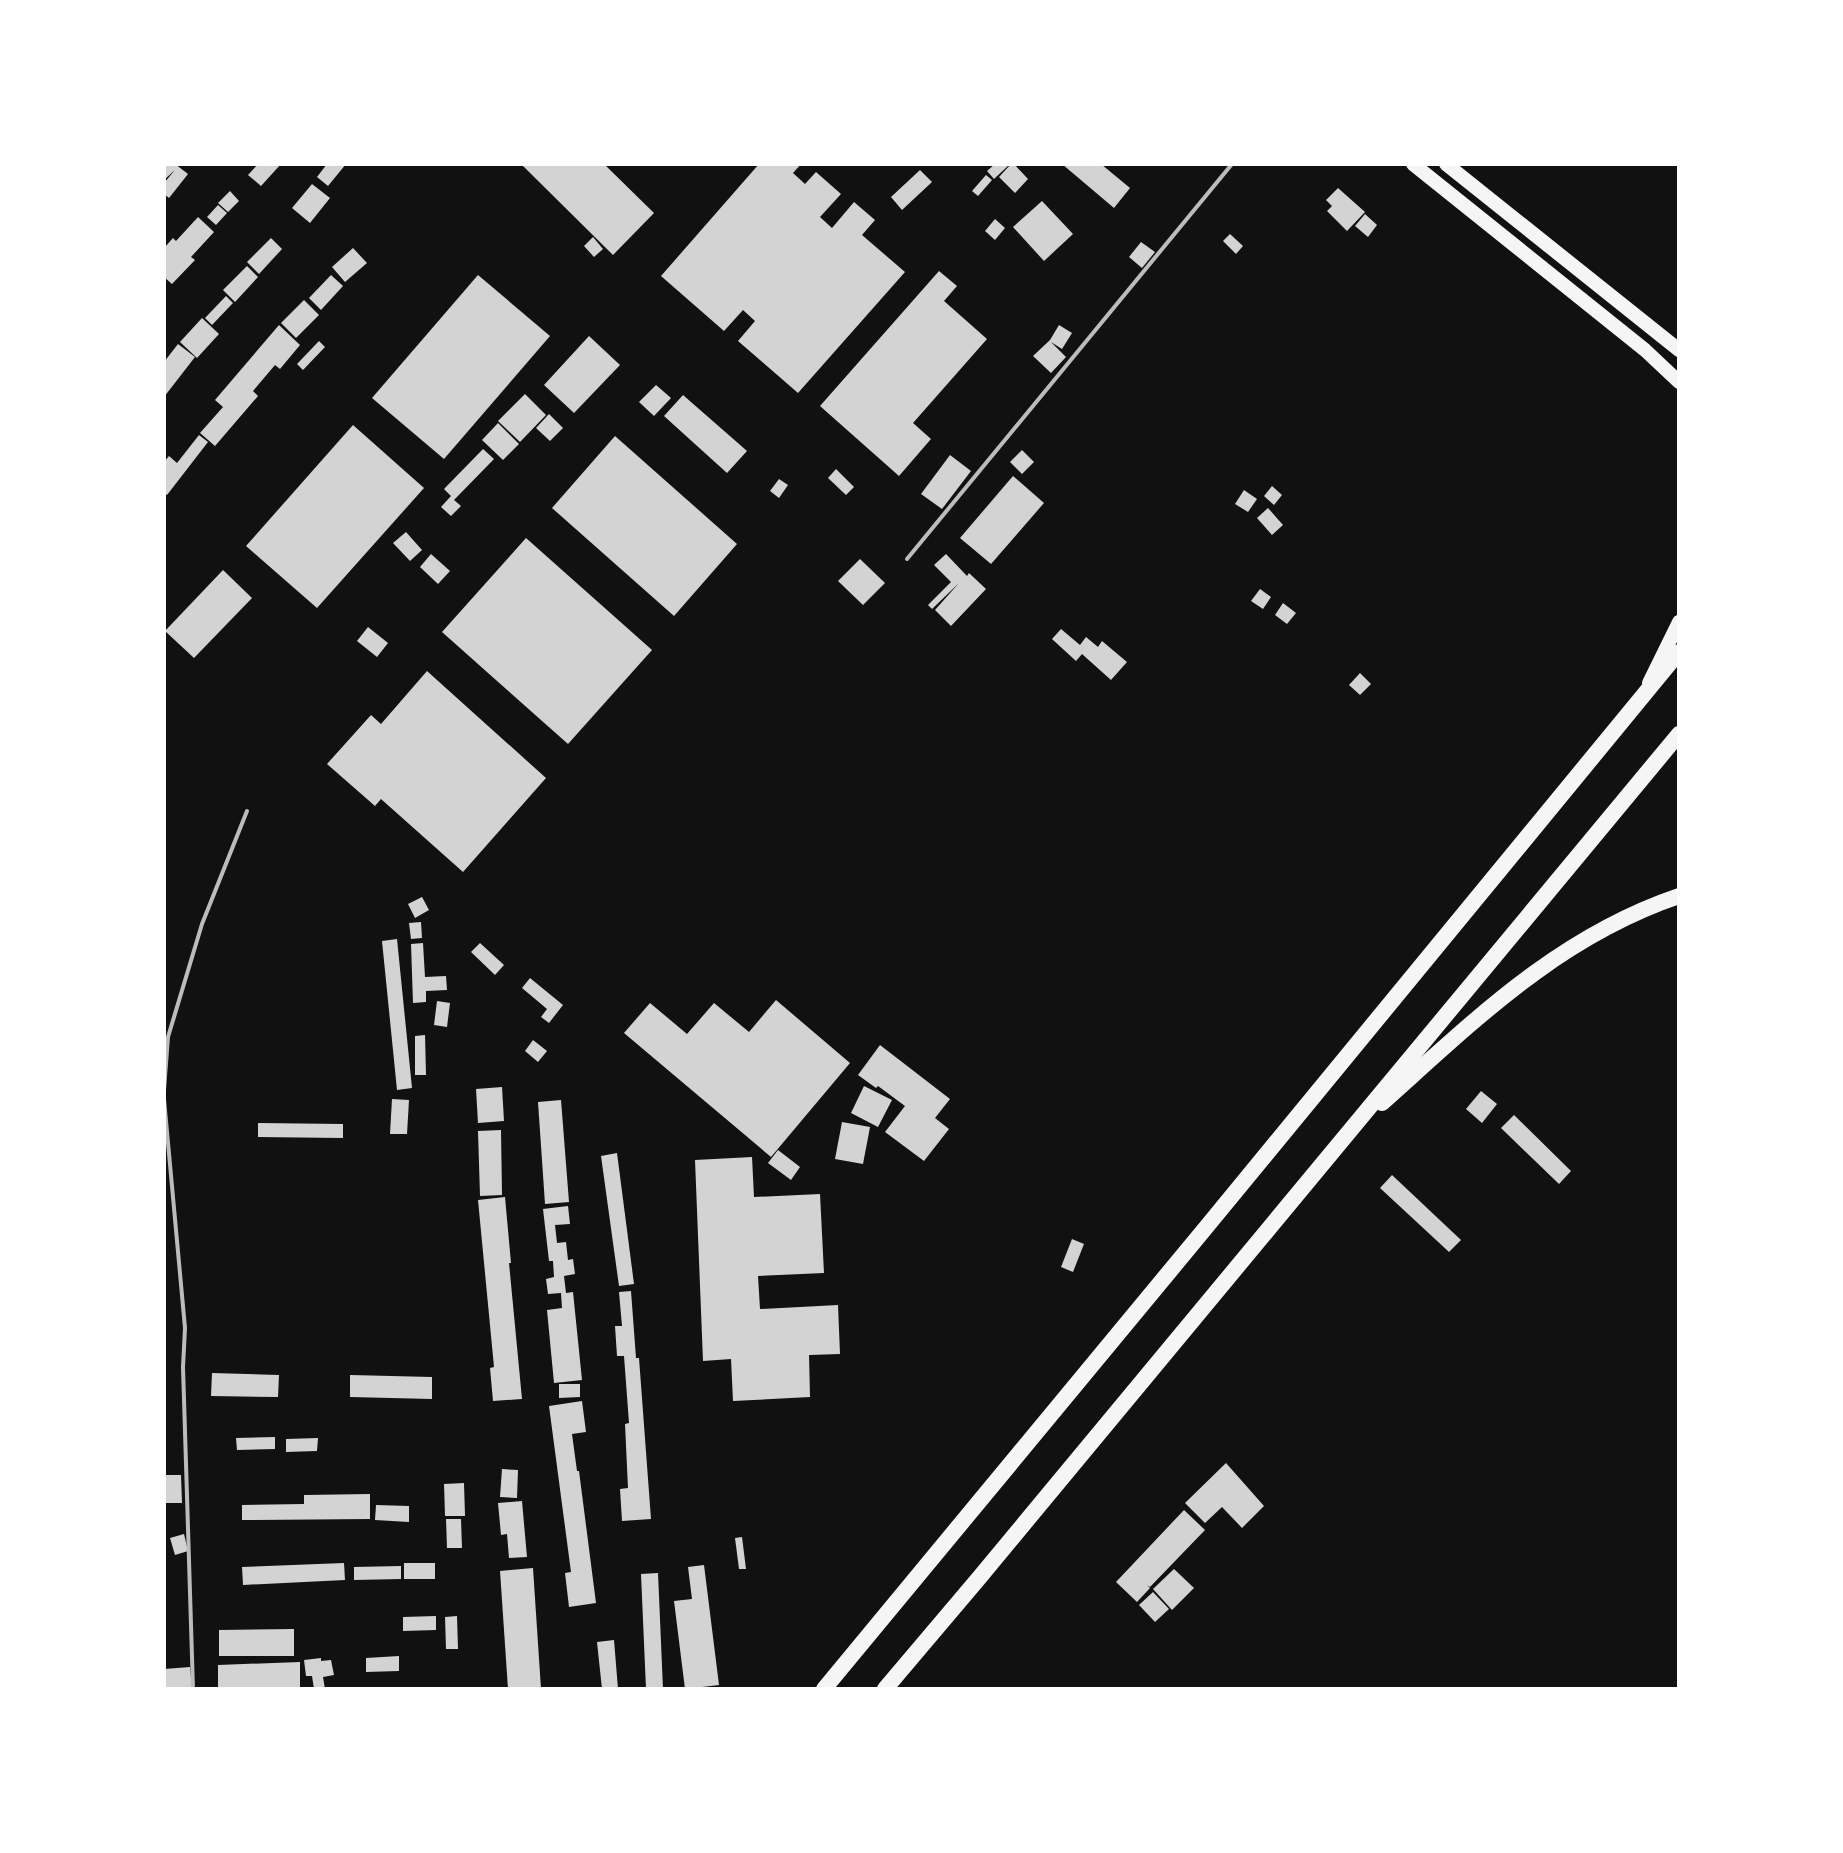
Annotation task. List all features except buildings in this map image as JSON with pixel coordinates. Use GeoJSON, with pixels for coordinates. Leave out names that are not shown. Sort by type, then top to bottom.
{"type":"FeatureCollection","features":[{"type":"Feature","properties":{"kind":"highway"},"geometry":{"type":"LineString","coordinates":[[1413,164],[1645,350],[1679,382]]}},
{"type":"Feature","properties":{"kind":"highway"},"geometry":{"type":"LineString","coordinates":[[1446,164],[1679,350]]}},
{"type":"Feature","properties":{"kind":"highway"},"geometry":{"type":"LineString","coordinates":[[1643,695],[1679,622]]}},
{"type":"Feature","properties":{"kind":"highway"},"geometry":{"type":"LineString","coordinates":[[824,1689],[1679,652]]}},
{"type":"Feature","properties":{"kind":"highway"},"geometry":{"type":"LineString","coordinates":[[885,1689],[1679,734]]}},
{"type":"Feature","properties":{"kind":"highway"},"geometry":{"type":"LineString","coordinates":[[1342,1138],[1496,1001],[1536,970],[1628,917],[1679,896]]}},
{"type":"Feature","properties":{"kind":"lane"},"geometry":{"type":"LineString","coordinates":[[907,559],[1232,164]]}},
{"type":"Feature","properties":{"kind":"lane"},"geometry":{"type":"LineString","coordinates":[[164,1090],[168,1037],[202,924],[247,811]]}},
{"type":"Feature","properties":{"kind":"lane"},"geometry":{"type":"LineString","coordinates":[[164,1099],[185,1328],[183,1367],[193,1689]]}}]}
